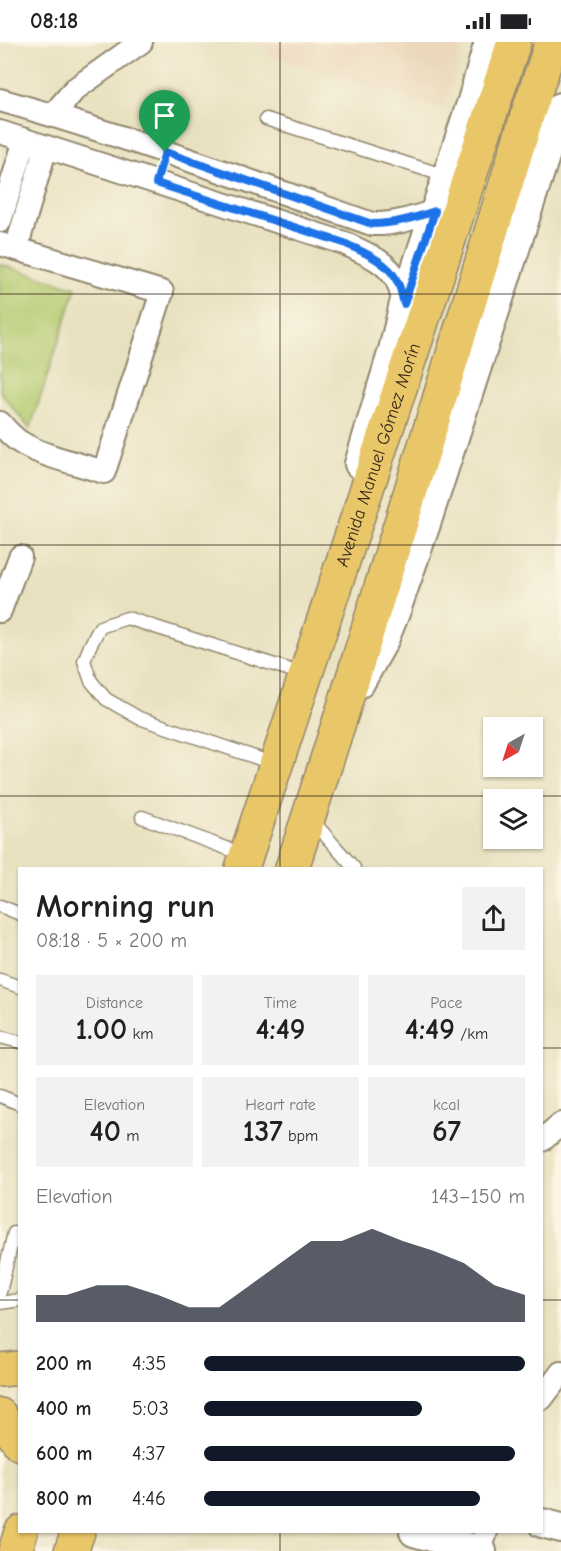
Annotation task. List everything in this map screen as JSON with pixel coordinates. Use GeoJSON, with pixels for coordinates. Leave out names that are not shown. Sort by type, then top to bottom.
{"type":"FeatureCollection","features":[{"type":"Feature","properties":{"kind":"main road","name":"Avenida Manuel Gómez Morín"},"geometry":{"type":"LineString","coordinates":[[244,862],[514,42]]}},
{"type":"Feature","properties":{"kind":"main road"},"geometry":{"type":"LineString","coordinates":[[292,867],[552,42]]}},
{"type":"Feature","properties":{"kind":"main road"},"geometry":{"type":"LineString","coordinates":[[0,1370],[18,1368]]}},
{"type":"Feature","properties":{"kind":"main road"},"geometry":{"type":"LineString","coordinates":[[0,1415],[18,1440]]}},
{"type":"Feature","properties":{"kind":"main road"},"geometry":{"type":"LineString","coordinates":[[15,1551],[21,1533]]}},
{"type":"Feature","properties":{"kind":"main road"},"geometry":{"type":"LineString","coordinates":[[71,1551],[78,1533]]}},
{"type":"Feature","properties":{"kind":"street"},"geometry":{"type":"LineString","coordinates":[[53,115],[75,89],[141,42]]}},
{"type":"Feature","properties":{"kind":"street"},"geometry":{"type":"LineString","coordinates":[[317,643],[321,588],[393,350],[404,304],[472,101],[489,42]]}},
{"type":"Feature","properties":{"kind":"street"},"geometry":{"type":"LineString","coordinates":[[0,100],[165,152],[372,224],[388,224],[435,211]]}},
{"type":"Feature","properties":{"kind":"street"},"geometry":{"type":"LineString","coordinates":[[342,713],[370,667],[395,613],[433,503],[561,107]]}},
{"type":"Feature","properties":{"kind":"street"},"geometry":{"type":"LineString","coordinates":[[0,132],[344,243],[377,260],[397,280],[404,304]]}},
{"type":"Feature","properties":{"kind":"street"},"geometry":{"type":"LineString","coordinates":[[0,221],[36,144]]}},
{"type":"Feature","properties":{"kind":"street"},"geometry":{"type":"LineString","coordinates":[[0,423],[21,443],[37,451],[104,472],[162,292],[8,246],[36,144]]}},
{"type":"Feature","properties":{"kind":"street"},"geometry":{"type":"LineString","coordinates":[[156,183],[165,152]]}},
{"type":"Feature","properties":{"kind":"street"},"geometry":{"type":"LineString","coordinates":[[0,611],[20,557]]}},
{"type":"Feature","properties":{"kind":"street"},"geometry":{"type":"LineString","coordinates":[[543,1139],[561,1124]]}},
{"type":"Feature","properties":{"kind":"street"},"geometry":{"type":"LineString","coordinates":[[543,1397],[561,1373]]}},
{"type":"Feature","properties":{"kind":"street"},"geometry":{"type":"LineString","coordinates":[[543,1523],[561,1528]]}},
{"type":"Feature","properties":{"kind":"street"},"geometry":{"type":"LineString","coordinates":[[418,1533],[481,1551],[486,1533]]}},
{"type":"Feature","properties":{"kind":"lane"},"geometry":{"type":"LineString","coordinates":[[266,119],[447,176]]}},
{"type":"Feature","properties":{"kind":"lane"},"geometry":{"type":"LineString","coordinates":[[276,765],[139,718],[106,699],[91,681],[84,661],[100,627],[127,618],[306,675]]}},
{"type":"Feature","properties":{"kind":"lane"},"geometry":{"type":"LineString","coordinates":[[309,817],[353,867]]}},
{"type":"Feature","properties":{"kind":"lane"},"geometry":{"type":"LineString","coordinates":[[142,818],[244,862]]}},
{"type":"Feature","properties":{"kind":"lane"},"geometry":{"type":"LineString","coordinates":[[0,906],[18,913]]}},
{"type":"Feature","properties":{"kind":"lane"},"geometry":{"type":"LineString","coordinates":[[0,980],[18,986]]}},
{"type":"Feature","properties":{"kind":"lane"},"geometry":{"type":"LineString","coordinates":[[0,1036],[18,1041]]}},
{"type":"Feature","properties":{"kind":"lane"},"geometry":{"type":"LineString","coordinates":[[0,1096],[18,1103]]}},
{"type":"Feature","properties":{"kind":"lane"},"geometry":{"type":"LineString","coordinates":[[0,1292],[14,1233]]}},
{"type":"Feature","properties":{"kind":"lane"},"geometry":{"type":"LineString","coordinates":[[0,1303],[18,1300]]}},
{"type":"Feature","properties":{"kind":"shaded area"},"geometry":{"type":"Polygon","coordinates":[[[261,42],[465,42],[443,110],[271,57],[261,42]]]}},
{"type":"Feature","properties":{"kind":"green space"},"geometry":{"type":"Polygon","coordinates":[[[0,264],[76,288],[30,429],[0,392],[0,264]]]}},
{"type":"Feature","properties":{"kind":"route"},"geometry":{"type":"LineString","coordinates":[[165,152],[372,224],[388,224],[435,211],[404,304],[397,280],[388,269],[363,252],[344,243],[156,183],[165,152]]}}]}
